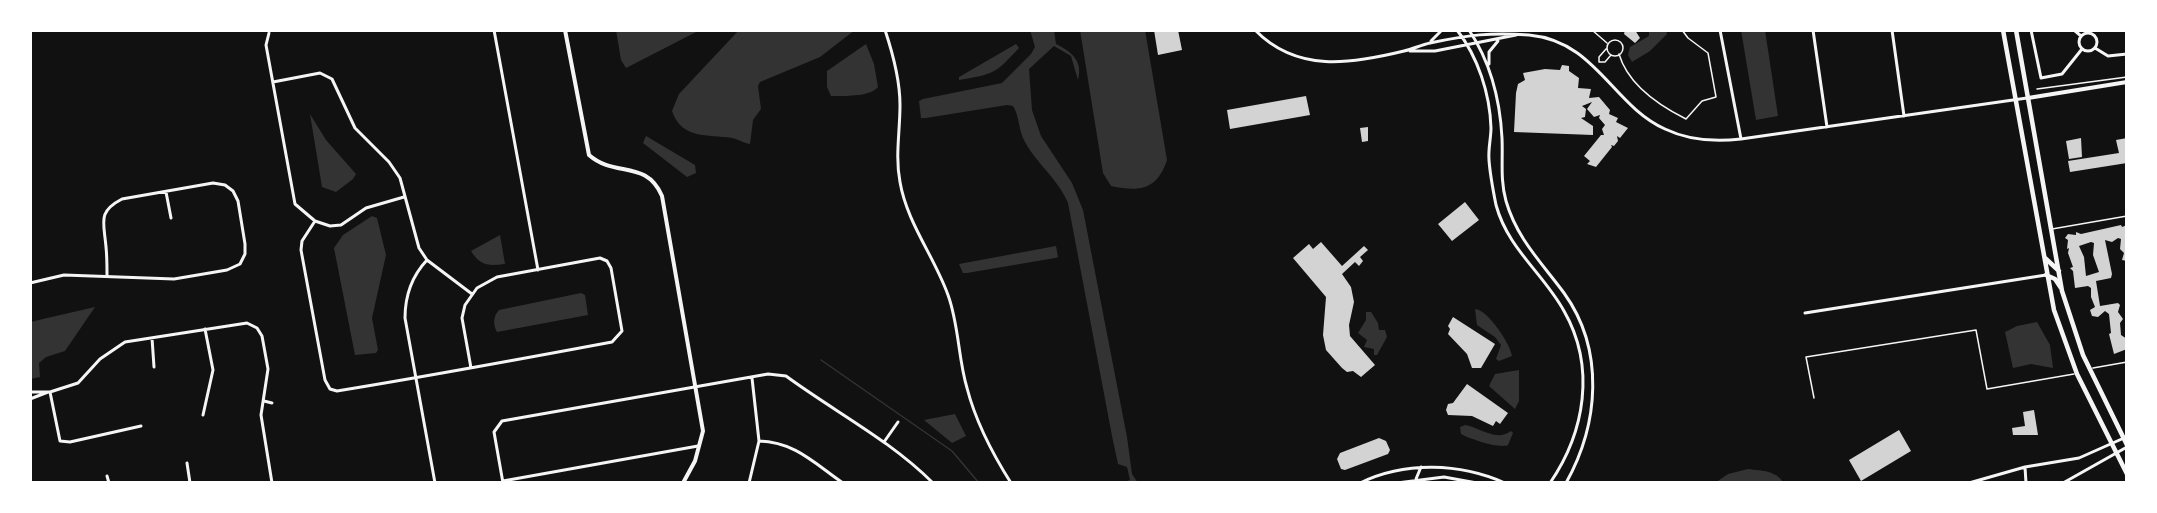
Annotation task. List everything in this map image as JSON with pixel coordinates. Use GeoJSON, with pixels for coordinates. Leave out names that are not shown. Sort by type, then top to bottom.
{"type":"FeatureCollection","features":[{"type":"Feature","properties":{"kind":"main road"},"geometry":{"type":"LineString","coordinates":[[2003,30],[2046,275],[2059,325],[2077,374],[2127,474]]}},
{"type":"Feature","properties":{"kind":"main road"},"geometry":{"type":"LineString","coordinates":[[2016,30],[2062,291],[2089,369],[2127,446]]}},
{"type":"Feature","properties":{"kind":"main road"},"geometry":{"type":"LineString","coordinates":[[2043,256],[2059,271]]}},
{"type":"Feature","properties":{"kind":"main road"},"geometry":{"type":"LineString","coordinates":[[2046,275],[2055,279],[2062,291]]}},
{"type":"Feature","properties":{"kind":"street"},"geometry":{"type":"LineString","coordinates":[[494,30],[538,270]]}},
{"type":"Feature","properties":{"kind":"street"},"geometry":{"type":"LineString","coordinates":[[565,30],[589,155],[599,164],[609,168],[636,170],[649,176],[657,184],[662,196],[703,431],[700,446],[683,483]]}},
{"type":"Feature","properties":{"kind":"street"},"geometry":{"type":"LineString","coordinates":[[885,30],[894,57],[899,90],[897,152],[904,203],[948,296],[956,326],[966,387],[976,418],[992,452],[1011,483]]}},
{"type":"Feature","properties":{"kind":"street"},"geometry":{"type":"LineString","coordinates":[[1255,30],[1281,51],[1315,62],[1350,62],[1406,51],[1428,44],[1495,32],[1540,36],[1566,45],[1597,64],[1642,114],[1665,129],[1704,139],[1741,140],[2127,82]]}},
{"type":"Feature","properties":{"kind":"street"},"geometry":{"type":"LineString","coordinates":[[1428,44],[1442,30]]}},
{"type":"Feature","properties":{"kind":"street"},"geometry":{"type":"LineString","coordinates":[[1457,30],[1468,45],[1488,100],[1491,128],[1489,159],[1494,193],[1505,230],[1518,252],[1564,310],[1578,341],[1584,376],[1583,400],[1574,438],[1564,464],[1550,483]]}},
{"type":"Feature","properties":{"kind":"street"},"geometry":{"type":"LineString","coordinates":[[1469,30],[1489,65]]}},
{"type":"Feature","properties":{"kind":"street"},"geometry":{"type":"LineString","coordinates":[[1720,30],[1741,140]]}},
{"type":"Feature","properties":{"kind":"street"},"geometry":{"type":"LineString","coordinates":[[1813,30],[1827,127]]}},
{"type":"Feature","properties":{"kind":"street"},"geometry":{"type":"LineString","coordinates":[[1892,30],[1904,116]]}},
{"type":"Feature","properties":{"kind":"street"},"geometry":{"type":"LineString","coordinates":[[2031,30],[2041,78],[2062,74],[2082,49]]}},
{"type":"Feature","properties":{"kind":"street"},"geometry":{"type":"LineString","coordinates":[[2074,30],[2081,36]]}},
{"type":"Feature","properties":{"kind":"street"},"geometry":{"type":"LineString","coordinates":[[2093,34],[2096,30]]}},
{"type":"Feature","properties":{"kind":"street"},"geometry":{"type":"LineString","coordinates":[[269,33],[266,45],[296,204],[315,221],[330,226],[341,225],[366,207],[404,197]]}},
{"type":"Feature","properties":{"kind":"street"},"geometry":{"type":"LineString","coordinates":[[2087,33],[2093,34],[2097,42],[2095,48],[2090,51],[2082,49],[2079,43],[2081,36],[2087,33]]}},
{"type":"Feature","properties":{"kind":"street"},"geometry":{"type":"LineString","coordinates":[[1406,51],[1435,51],[1518,34]]}},
{"type":"Feature","properties":{"kind":"street"},"geometry":{"type":"LineString","coordinates":[[1500,39],[1489,52],[1489,65],[1501,128],[1504,191],[1515,226],[1526,246],[1565,295],[1578,319],[1586,336],[1594,376],[1593,402],[1584,445],[1566,483]]}},
{"type":"Feature","properties":{"kind":"street"},"geometry":{"type":"LineString","coordinates":[[2095,48],[2108,56],[2127,54]]}},
{"type":"Feature","properties":{"kind":"street"},"geometry":{"type":"LineString","coordinates":[[273,82],[327,74],[355,128],[389,162],[400,178],[418,248],[427,260],[472,294]]}},
{"type":"Feature","properties":{"kind":"street"},"geometry":{"type":"LineString","coordinates":[[30,283],[64,275],[174,279],[227,270],[240,264],[245,254],[238,201],[233,191],[225,184],[213,183],[122,199],[111,205],[104,214],[107,275]]}},
{"type":"Feature","properties":{"kind":"street"},"geometry":{"type":"LineString","coordinates":[[1494,193],[1504,191]]}},
{"type":"Feature","properties":{"kind":"street"},"geometry":{"type":"LineString","coordinates":[[166,192],[171,218]]}},
{"type":"Feature","properties":{"kind":"street"},"geometry":{"type":"LineString","coordinates":[[315,221],[302,241],[301,250],[325,380],[330,389],[337,391],[471,368],[618,339],[622,331],[611,268],[607,261],[600,258],[487,281],[472,294],[462,318],[471,368]]}},
{"type":"Feature","properties":{"kind":"street"},"geometry":{"type":"LineString","coordinates":[[1518,252],[1526,246]]}},
{"type":"Feature","properties":{"kind":"street"},"geometry":{"type":"LineString","coordinates":[[427,260],[417,270],[405,305],[407,333],[435,483]]}},
{"type":"Feature","properties":{"kind":"street"},"geometry":{"type":"LineString","coordinates":[[1805,313],[2046,275]]}},
{"type":"Feature","properties":{"kind":"street"},"geometry":{"type":"LineString","coordinates":[[1569,323],[1578,319]]}},
{"type":"Feature","properties":{"kind":"street"},"geometry":{"type":"LineString","coordinates":[[30,399],[78,383],[111,349],[125,342],[247,323],[257,328],[262,336],[268,369],[261,415],[262,434],[272,483]]}},
{"type":"Feature","properties":{"kind":"street"},"geometry":{"type":"LineString","coordinates":[[203,415],[213,370],[204,329]]}},
{"type":"Feature","properties":{"kind":"street"},"geometry":{"type":"LineString","coordinates":[[152,338],[154,367]]}},
{"type":"Feature","properties":{"kind":"street"},"geometry":{"type":"LineString","coordinates":[[700,446],[503,482],[494,432],[502,421],[768,374],[786,376],[884,442],[933,483]]}},
{"type":"Feature","properties":{"kind":"street"},"geometry":{"type":"LineString","coordinates":[[749,483],[759,441],[752,378]]}},
{"type":"Feature","properties":{"kind":"street"},"geometry":{"type":"LineString","coordinates":[[30,392],[50,392]]}},
{"type":"Feature","properties":{"kind":"street"},"geometry":{"type":"LineString","coordinates":[[50,392],[60,441],[70,442],[141,426]]}},
{"type":"Feature","properties":{"kind":"street"},"geometry":{"type":"LineString","coordinates":[[264,401],[272,403]]}},
{"type":"Feature","properties":{"kind":"street"},"geometry":{"type":"LineString","coordinates":[[884,442],[898,422]]}},
{"type":"Feature","properties":{"kind":"street"},"geometry":{"type":"LineString","coordinates":[[1969,483],[2025,467],[2079,458],[2124,438]]}},
{"type":"Feature","properties":{"kind":"street"},"geometry":{"type":"LineString","coordinates":[[759,441],[779,441],[790,446],[843,483]]}},
{"type":"Feature","properties":{"kind":"street"},"geometry":{"type":"LineString","coordinates":[[2062,483],[2127,446]]}},
{"type":"Feature","properties":{"kind":"street"},"geometry":{"type":"LineString","coordinates":[[187,463],[190,483]]}},
{"type":"Feature","properties":{"kind":"street"},"geometry":{"type":"LineString","coordinates":[[1416,479],[1421,467]]}},
{"type":"Feature","properties":{"kind":"street"},"geometry":{"type":"LineString","coordinates":[[1360,483],[1373,477],[1421,467],[1455,468],[1486,475],[1505,483]]}},
{"type":"Feature","properties":{"kind":"street"},"geometry":{"type":"LineString","coordinates":[[2025,467],[2026,483]]}},
{"type":"Feature","properties":{"kind":"street"},"geometry":{"type":"LineString","coordinates":[[1412,469],[1416,479]]}},
{"type":"Feature","properties":{"kind":"street"},"geometry":{"type":"LineString","coordinates":[[107,476],[109,483]]}},
{"type":"Feature","properties":{"kind":"street"},"geometry":{"type":"LineString","coordinates":[[1397,483],[1444,477],[1477,483]]}},
{"type":"Feature","properties":{"kind":"lane"},"geometry":{"type":"LineString","coordinates":[[1592,30],[1608,44]]}},
{"type":"Feature","properties":{"kind":"lane"},"geometry":{"type":"LineString","coordinates":[[1619,54],[1633,82],[1666,109],[1686,119],[1702,101],[1716,98],[1708,53],[1688,39],[1682,30]]}},
{"type":"Feature","properties":{"kind":"lane"},"geometry":{"type":"LineString","coordinates":[[1614,40],[1621,43],[1623,47],[1619,54],[1612,55],[1605,62],[1597,64],[1608,44],[1614,40]]}},
{"type":"Feature","properties":{"kind":"lane"},"geometry":{"type":"LineString","coordinates":[[1607,48],[1612,55]]}},
{"type":"Feature","properties":{"kind":"lane"},"geometry":{"type":"LineString","coordinates":[[2052,229],[2127,216]]}},
{"type":"Feature","properties":{"kind":"lane"},"geometry":{"type":"LineString","coordinates":[[1814,398],[1806,357],[1964,332],[1977,331],[1987,388],[2077,374]]}},
{"type":"Feature","properties":{"kind":"lane"},"geometry":{"type":"LineString","coordinates":[[2089,369],[2127,362]]}},
{"type":"Feature","properties":{"kind":"path"},"geometry":{"type":"LineString","coordinates":[[2037,89],[2127,77]]}},
{"type":"Feature","properties":{"kind":"shaded area"},"geometry":{"type":"Polygon","coordinates":[[[616,30],[700,30],[626,68],[621,60],[616,30]]]}},
{"type":"Feature","properties":{"kind":"shaded area"},"geometry":{"type":"Polygon","coordinates":[[[739,30],[855,30],[820,57],[760,82],[758,86],[761,109],[753,120],[750,144],[732,138],[689,131],[676,120],[672,111],[679,94],[739,30]]]}},
{"type":"Feature","properties":{"kind":"shaded area"},"geometry":{"type":"Polygon","coordinates":[[[1030,30],[1054,30],[1056,44],[1075,58],[1079,67],[1078,80],[1071,56],[1054,46],[1029,69],[1032,110],[1041,136],[1072,183],[1083,210],[1127,437],[1132,474],[1138,483],[1121,483],[1130,480],[1127,467],[1118,464],[1068,203],[1059,186],[1025,142],[1013,106],[921,118],[919,101],[923,99],[1002,83],[1035,47],[1030,30]]]}},
{"type":"Feature","properties":{"kind":"shaded area"},"geometry":{"type":"Polygon","coordinates":[[[1080,30],[1145,30],[1167,160],[1153,183],[1131,189],[1111,186],[1103,173],[1080,30]]]}},
{"type":"Feature","properties":{"kind":"shaded area"},"geometry":{"type":"Polygon","coordinates":[[[1649,30],[1666,30],[1667,34],[1650,51],[1632,62],[1628,55],[1630,47],[1649,36],[1649,30]]]}},
{"type":"Feature","properties":{"kind":"shaded area"},"geometry":{"type":"Polygon","coordinates":[[[1741,30],[1765,30],[1778,116],[1756,120],[1741,30]]]}},
{"type":"Feature","properties":{"kind":"shaded area"},"geometry":{"type":"Polygon","coordinates":[[[866,44],[874,64],[878,87],[869,93],[831,96],[827,87],[827,71],[866,44]]]}},
{"type":"Feature","properties":{"kind":"shaded area"},"geometry":{"type":"Polygon","coordinates":[[[1016,44],[1019,48],[993,72],[959,80],[959,77],[1016,44]]]}},
{"type":"Feature","properties":{"kind":"shaded area"},"geometry":{"type":"Polygon","coordinates":[[[310,114],[326,140],[356,174],[336,192],[322,187],[310,114]]]}},
{"type":"Feature","properties":{"kind":"shaded area"},"geometry":{"type":"Polygon","coordinates":[[[646,136],[695,165],[696,173],[687,177],[643,143],[646,136]]]}},
{"type":"Feature","properties":{"kind":"shaded area"},"geometry":{"type":"Polygon","coordinates":[[[372,216],[377,218],[386,255],[372,318],[378,350],[376,353],[355,355],[334,248],[343,235],[372,216]]]}},
{"type":"Feature","properties":{"kind":"shaded area"},"geometry":{"type":"Polygon","coordinates":[[[500,235],[505,264],[490,265],[478,260],[471,251],[500,235]]]}},
{"type":"Feature","properties":{"kind":"shaded area"},"geometry":{"type":"Polygon","coordinates":[[[1056,246],[1058,257],[1055,258],[967,273],[963,273],[959,264],[1056,246]]]}},
{"type":"Feature","properties":{"kind":"shaded area"},"geometry":{"type":"Polygon","coordinates":[[[581,293],[585,295],[588,315],[497,332],[494,324],[499,310],[581,293]]]}},
{"type":"Feature","properties":{"kind":"shaded area"},"geometry":{"type":"Polygon","coordinates":[[[95,307],[65,351],[46,357],[39,363],[40,377],[30,379],[30,322],[95,307]]]}},
{"type":"Feature","properties":{"kind":"shaded area"},"geometry":{"type":"Polygon","coordinates":[[[1475,309],[1480,310],[1491,320],[1507,343],[1512,356],[1499,361],[1496,359],[1501,345],[1495,337],[1477,325],[1475,309]]]}},
{"type":"Feature","properties":{"kind":"shaded area"},"geometry":{"type":"Polygon","coordinates":[[[1366,312],[1371,312],[1378,323],[1379,330],[1385,330],[1387,337],[1377,355],[1374,355],[1374,349],[1364,347],[1367,340],[1358,333],[1366,320],[1366,312]]]}},
{"type":"Feature","properties":{"kind":"shaded area"},"geometry":{"type":"Polygon","coordinates":[[[2037,322],[2050,345],[2053,368],[2031,364],[2013,368],[2005,332],[2017,326],[2037,322]]]}},
{"type":"Feature","properties":{"kind":"shaded area"},"geometry":{"type":"Polygon","coordinates":[[[1519,370],[1519,401],[1515,409],[1489,386],[1495,374],[1519,370]]]}},
{"type":"Feature","properties":{"kind":"shaded area"},"geometry":{"type":"Polygon","coordinates":[[[955,414],[966,436],[952,443],[924,420],[955,414]]]}},
{"type":"Feature","properties":{"kind":"shaded area"},"geometry":{"type":"Polygon","coordinates":[[[1465,425],[1494,435],[1511,431],[1513,433],[1508,445],[1492,445],[1461,434],[1460,427],[1465,425]]]}},
{"type":"Feature","properties":{"kind":"shaded area"},"geometry":{"type":"Polygon","coordinates":[[[1748,469],[1773,473],[1784,483],[1715,483],[1728,474],[1748,469]]]}},
{"type":"Feature","properties":{"kind":"building"},"geometry":{"type":"Polygon","coordinates":[[[1154,30],[1178,30],[1182,50],[1158,55],[1154,30]]]}},
{"type":"Feature","properties":{"kind":"building"},"geometry":{"type":"Polygon","coordinates":[[[1625,30],[1635,30],[1640,38],[1635,43],[1624,34],[1625,30]]]}},
{"type":"Feature","properties":{"kind":"building"},"geometry":{"type":"Polygon","coordinates":[[[1562,65],[1569,66],[1569,71],[1579,78],[1578,88],[1591,89],[1589,98],[1599,97],[1610,110],[1609,114],[1618,118],[1616,122],[1628,128],[1620,138],[1617,136],[1618,141],[1614,146],[1611,145],[1612,147],[1596,167],[1587,164],[1590,161],[1584,156],[1601,135],[1604,135],[1602,129],[1605,125],[1599,118],[1600,115],[1594,117],[1587,109],[1592,102],[1582,106],[1586,109],[1585,117],[1581,118],[1593,126],[1593,135],[1514,132],[1516,93],[1518,84],[1525,80],[1523,73],[1545,69],[1560,70],[1562,65]]]}},
{"type":"Feature","properties":{"kind":"building"},"geometry":{"type":"Polygon","coordinates":[[[1306,96],[1310,115],[1230,129],[1227,110],[1306,96]]]}},
{"type":"Feature","properties":{"kind":"building"},"geometry":{"type":"Polygon","coordinates":[[[1368,127],[1368,141],[1362,142],[1360,128],[1368,127]]]}},
{"type":"Feature","properties":{"kind":"building"},"geometry":{"type":"Polygon","coordinates":[[[2081,138],[2082,157],[2069,159],[2066,141],[2081,138]]]}},
{"type":"Feature","properties":{"kind":"building"},"geometry":{"type":"Polygon","coordinates":[[[2127,138],[2127,163],[2070,172],[2068,161],[2119,153],[2116,140],[2127,138]]]}},
{"type":"Feature","properties":{"kind":"building"},"geometry":{"type":"Polygon","coordinates":[[[1465,202],[1479,220],[1452,241],[1438,224],[1465,202]]]}},
{"type":"Feature","properties":{"kind":"building"},"geometry":{"type":"Polygon","coordinates":[[[2127,225],[2127,261],[2122,260],[2124,253],[2120,249],[2121,239],[2118,238],[2112,242],[2105,240],[2112,274],[2111,278],[2096,281],[2100,306],[2118,303],[2120,305],[2118,312],[2123,319],[2120,323],[2121,335],[2127,339],[2127,349],[2114,354],[2109,334],[2111,333],[2109,314],[2105,311],[2098,317],[2092,316],[2090,310],[2095,307],[2091,297],[2091,288],[2088,286],[2075,288],[2073,271],[2070,268],[2073,267],[2068,253],[2069,248],[2067,249],[2068,240],[2065,238],[2068,234],[2076,235],[2076,232],[2081,234],[2127,225]],[[2094,243],[2079,246],[2084,257],[2086,276],[2099,272],[2093,255],[2094,243]]]}},
{"type":"Feature","properties":{"kind":"building"},"geometry":{"type":"Polygon","coordinates":[[[1321,242],[1342,266],[1364,246],[1368,250],[1360,257],[1363,261],[1359,266],[1355,262],[1342,274],[1351,287],[1354,302],[1349,325],[1350,336],[1375,365],[1361,377],[1353,371],[1347,372],[1326,350],[1323,335],[1326,297],[1293,258],[1309,244],[1313,249],[1321,242]]]}},
{"type":"Feature","properties":{"kind":"building"},"geometry":{"type":"Polygon","coordinates":[[[1453,317],[1495,344],[1481,368],[1472,368],[1467,354],[1448,334],[1450,329],[1448,326],[1453,317]]]}},
{"type":"Feature","properties":{"kind":"building"},"geometry":{"type":"Polygon","coordinates":[[[1467,384],[1508,413],[1500,424],[1496,421],[1493,426],[1472,416],[1448,415],[1446,410],[1448,404],[1453,403],[1467,384]]]}},
{"type":"Feature","properties":{"kind":"building"},"geometry":{"type":"Polygon","coordinates":[[[2034,410],[2038,435],[2013,435],[2012,428],[2025,426],[2023,412],[2034,410]]]}},
{"type":"Feature","properties":{"kind":"building"},"geometry":{"type":"Polygon","coordinates":[[[1899,430],[1911,451],[1861,481],[1849,460],[1899,430]]]}},
{"type":"Feature","properties":{"kind":"building"},"geometry":{"type":"Polygon","coordinates":[[[1379,438],[1386,441],[1390,450],[1388,454],[1345,470],[1341,469],[1337,459],[1340,453],[1379,438]]]}},
{"type":"Feature","properties":{"kind":"waterway"},"geometry":{"type":"LineString","coordinates":[[821,360],[952,451],[979,483]]}}]}
